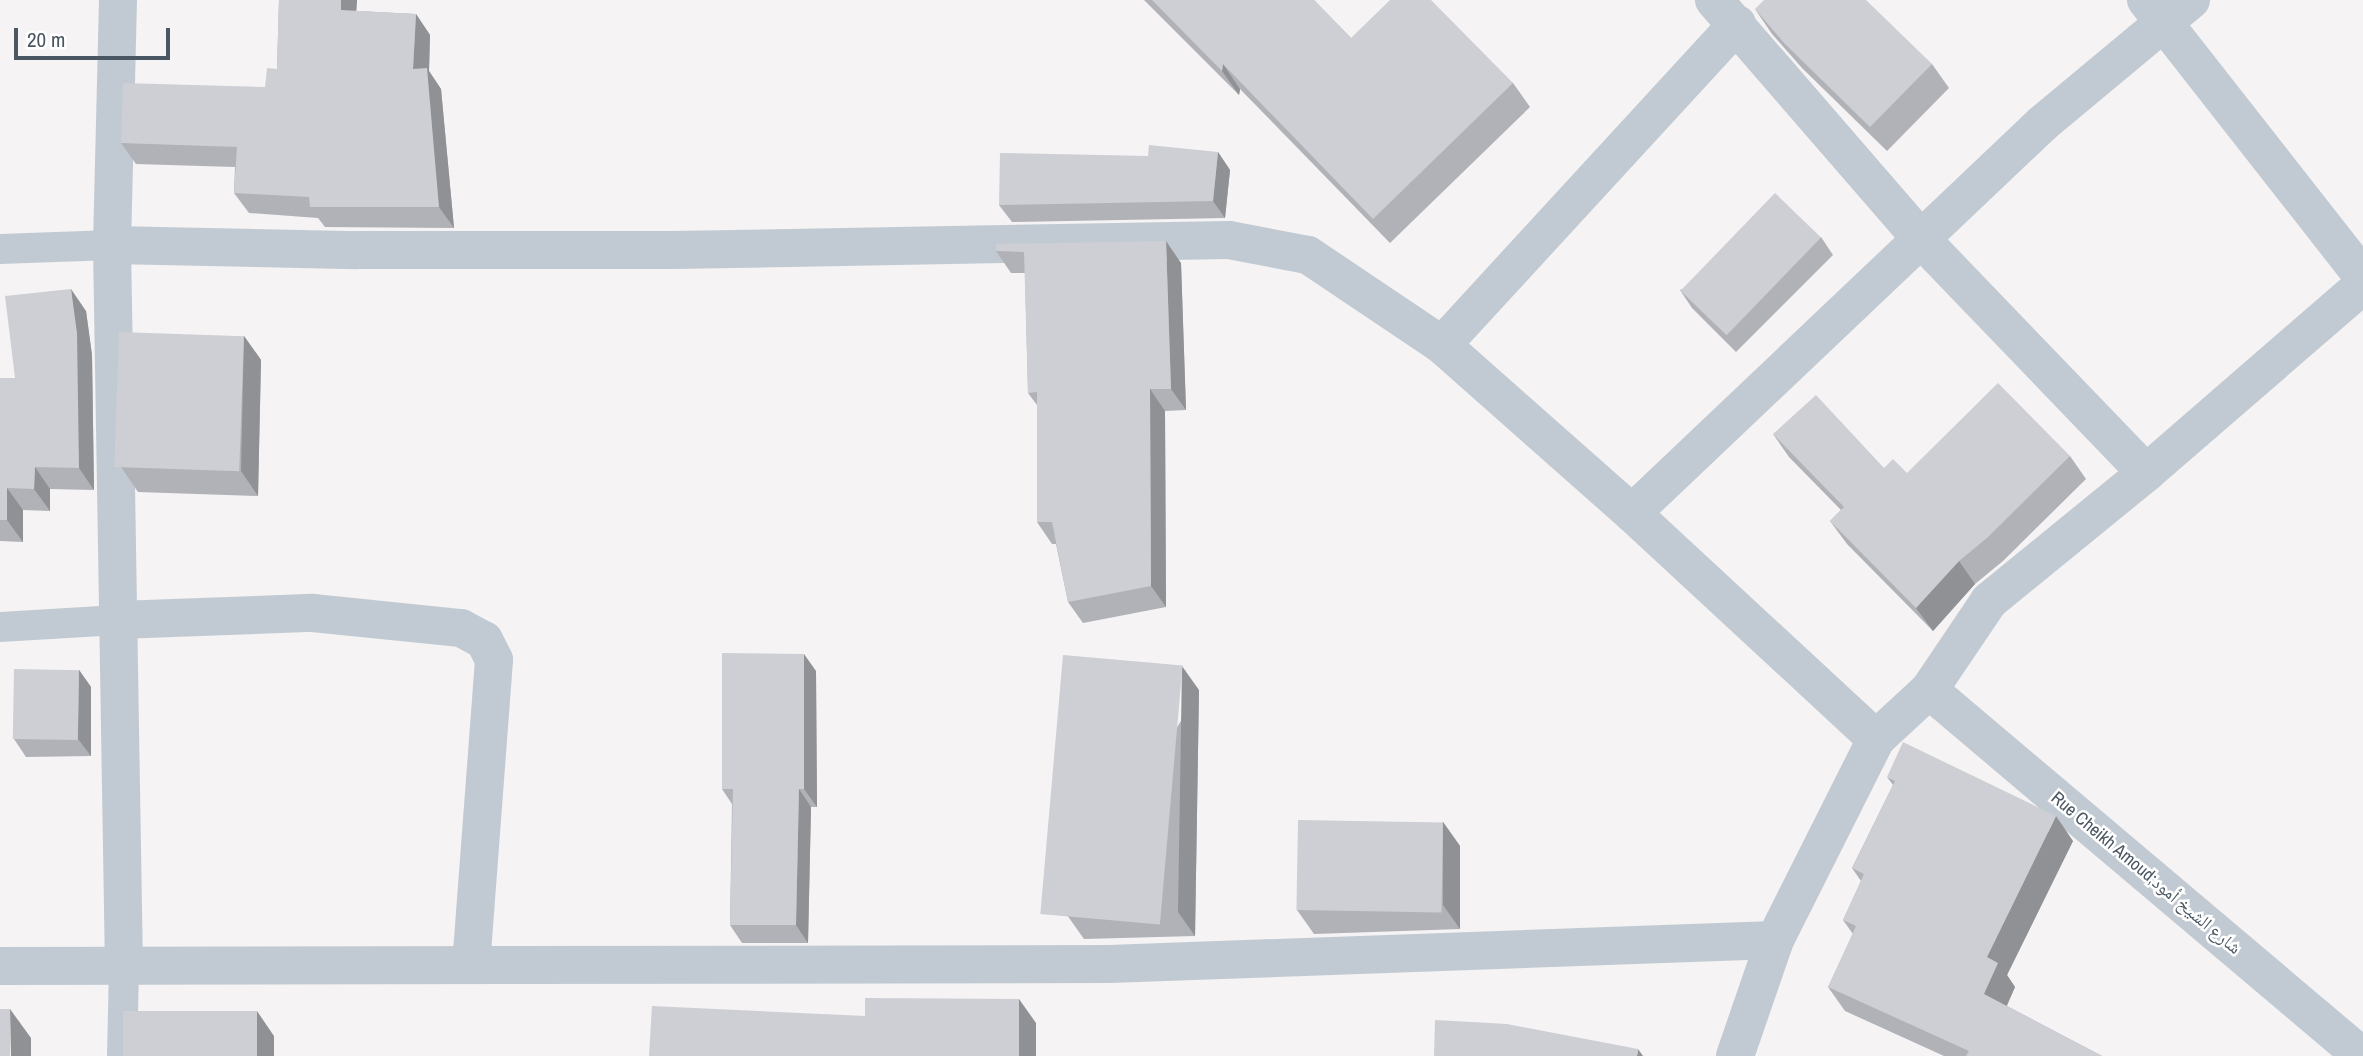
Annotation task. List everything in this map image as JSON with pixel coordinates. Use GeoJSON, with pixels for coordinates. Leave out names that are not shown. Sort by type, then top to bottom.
{"type":"FeatureCollection","features":[{"type":"Feature","properties":{"kind":"street"},"geometry":{"type":"LineString","coordinates":[[118,0],[112,245],[124,965]]}},
{"type":"Feature","properties":{"kind":"street"},"geometry":{"type":"LineString","coordinates":[[1632,513],[2168,7],[2363,277]]}},
{"type":"Feature","properties":{"kind":"street"},"geometry":{"type":"LineString","coordinates":[[1442,345],[1725,12],[1922,240],[2146,473]]}},
{"type":"Feature","properties":{"kind":"street"},"geometry":{"type":"LineString","coordinates":[[112,245],[357,250],[674,250],[1229,240],[1308,255],[1442,345],[1632,513],[1876,739]]}},
{"type":"Feature","properties":{"kind":"street"},"geometry":{"type":"LineString","coordinates":[[1735,1056],[1775,940],[1876,739],[1930,690],[1989,601],[2146,473],[2363,285]]}},
{"type":"Feature","properties":{"kind":"street"},"geometry":{"type":"LineString","coordinates":[[118,620],[313,613],[461,628],[484,640],[494,660],[471,964]]}},
{"type":"Feature","properties":{"kind":"street","name":"Rue Cheikh Amoud;شارع الشيخ أمود"},"geometry":{"type":"LineString","coordinates":[[1930,690],[2362,1056]]}},
{"type":"Feature","properties":{"kind":"street"},"geometry":{"type":"LineString","coordinates":[[0,966],[1109,964],[1775,940]]}},
{"type":"Feature","properties":{"kind":"lane"},"geometry":{"type":"LineString","coordinates":[[0,249],[112,245]]}},
{"type":"Feature","properties":{"kind":"lane"},"geometry":{"type":"LineString","coordinates":[[0,627],[118,620]]}},
{"type":"Feature","properties":{"kind":"lane"},"geometry":{"type":"LineString","coordinates":[[122,1056],[124,965]]}},
{"type":"Feature","properties":{"kind":"building"},"geometry":{"type":"Polygon","coordinates":[[[279,0],[341,0],[341,10],[416,14],[413,69],[427,68],[439,207],[310,207],[309,197],[234,193],[237,147],[121,143],[123,83],[265,87],[267,68],[277,69],[279,0]]]}},
{"type":"Feature","properties":{"kind":"building"},"geometry":{"type":"Polygon","coordinates":[[[1152,0],[1314,0],[1351,38],[1390,0],[1431,0],[1513,83],[1373,219],[1223,64],[1222,71],[1152,0]]]}},
{"type":"Feature","properties":{"kind":"building"},"geometry":{"type":"Polygon","coordinates":[[[1764,0],[1866,0],[1932,64],[1870,127],[1785,44],[1755,9],[1764,0]]]}},
{"type":"Feature","properties":{"kind":"building"},"geometry":{"type":"Polygon","coordinates":[[[1149,145],[1218,152],[1213,201],[999,205],[1000,153],[1148,156],[1149,145]]]}},
{"type":"Feature","properties":{"kind":"building"},"geometry":{"type":"Polygon","coordinates":[[[1775,193],[1821,237],[1727,335],[1681,291],[1775,193]]]}},
{"type":"Feature","properties":{"kind":"building"},"geometry":{"type":"Polygon","coordinates":[[[1166,241],[1171,389],[1150,389],[1151,586],[1068,602],[1052,522],[1037,522],[1037,392],[1028,393],[1024,252],[996,251],[996,244],[1166,241]]]}},
{"type":"Feature","properties":{"kind":"building"},"geometry":{"type":"Polygon","coordinates":[[[71,289],[77,333],[79,468],[35,467],[34,489],[7,488],[7,520],[0,520],[0,378],[15,378],[5,296],[71,289]]]}},
{"type":"Feature","properties":{"kind":"building"},"geometry":{"type":"Polygon","coordinates":[[[119,332],[244,336],[239,471],[114,467],[119,332]]]}},
{"type":"Feature","properties":{"kind":"building"},"geometry":{"type":"Polygon","coordinates":[[[1998,383],[2070,456],[1987,538],[1959,561],[1916,608],[1830,521],[1844,507],[1773,434],[1816,395],[1884,468],[1893,459],[1907,473],[1998,383]]]}},
{"type":"Feature","properties":{"kind":"building"},"geometry":{"type":"Polygon","coordinates":[[[722,653],[804,654],[804,789],[799,789],[796,925],[730,925],[733,789],[722,789],[722,653]]]}},
{"type":"Feature","properties":{"kind":"building"},"geometry":{"type":"Polygon","coordinates":[[[1063,655],[1183,665],[1160,924],[1040,914],[1063,655]]]}},
{"type":"Feature","properties":{"kind":"building"},"geometry":{"type":"Polygon","coordinates":[[[14,669],[79,670],[78,740],[13,739],[14,669]]]}},
{"type":"Feature","properties":{"kind":"building"},"geometry":{"type":"Polygon","coordinates":[[[1903,742],[2056,816],[1987,957],[1998,963],[1984,994],[2102,1056],[1966,1056],[1969,1051],[1828,987],[1856,926],[1843,920],[1864,874],[1852,868],[1895,781],[1887,777],[1903,742]]]}},
{"type":"Feature","properties":{"kind":"building"},"geometry":{"type":"Polygon","coordinates":[[[1298,820],[1443,823],[1441,913],[1296,910],[1298,820]]]}},
{"type":"Feature","properties":{"kind":"building"},"geometry":{"type":"Polygon","coordinates":[[[865,998],[1019,999],[1019,1056],[649,1056],[652,1006],[865,1016],[865,998]]]}},
{"type":"Feature","properties":{"kind":"building"},"geometry":{"type":"Polygon","coordinates":[[[0,1009],[10,1009],[10,1056],[0,1056],[0,1009]]]}},
{"type":"Feature","properties":{"kind":"building"},"geometry":{"type":"Polygon","coordinates":[[[123,1011],[257,1011],[257,1056],[123,1056],[123,1011]]]}},
{"type":"Feature","properties":{"kind":"building"},"geometry":{"type":"Polygon","coordinates":[[[1435,1020],[1507,1024],[1638,1049],[1637,1056],[1434,1056],[1435,1020]]]}}]}
